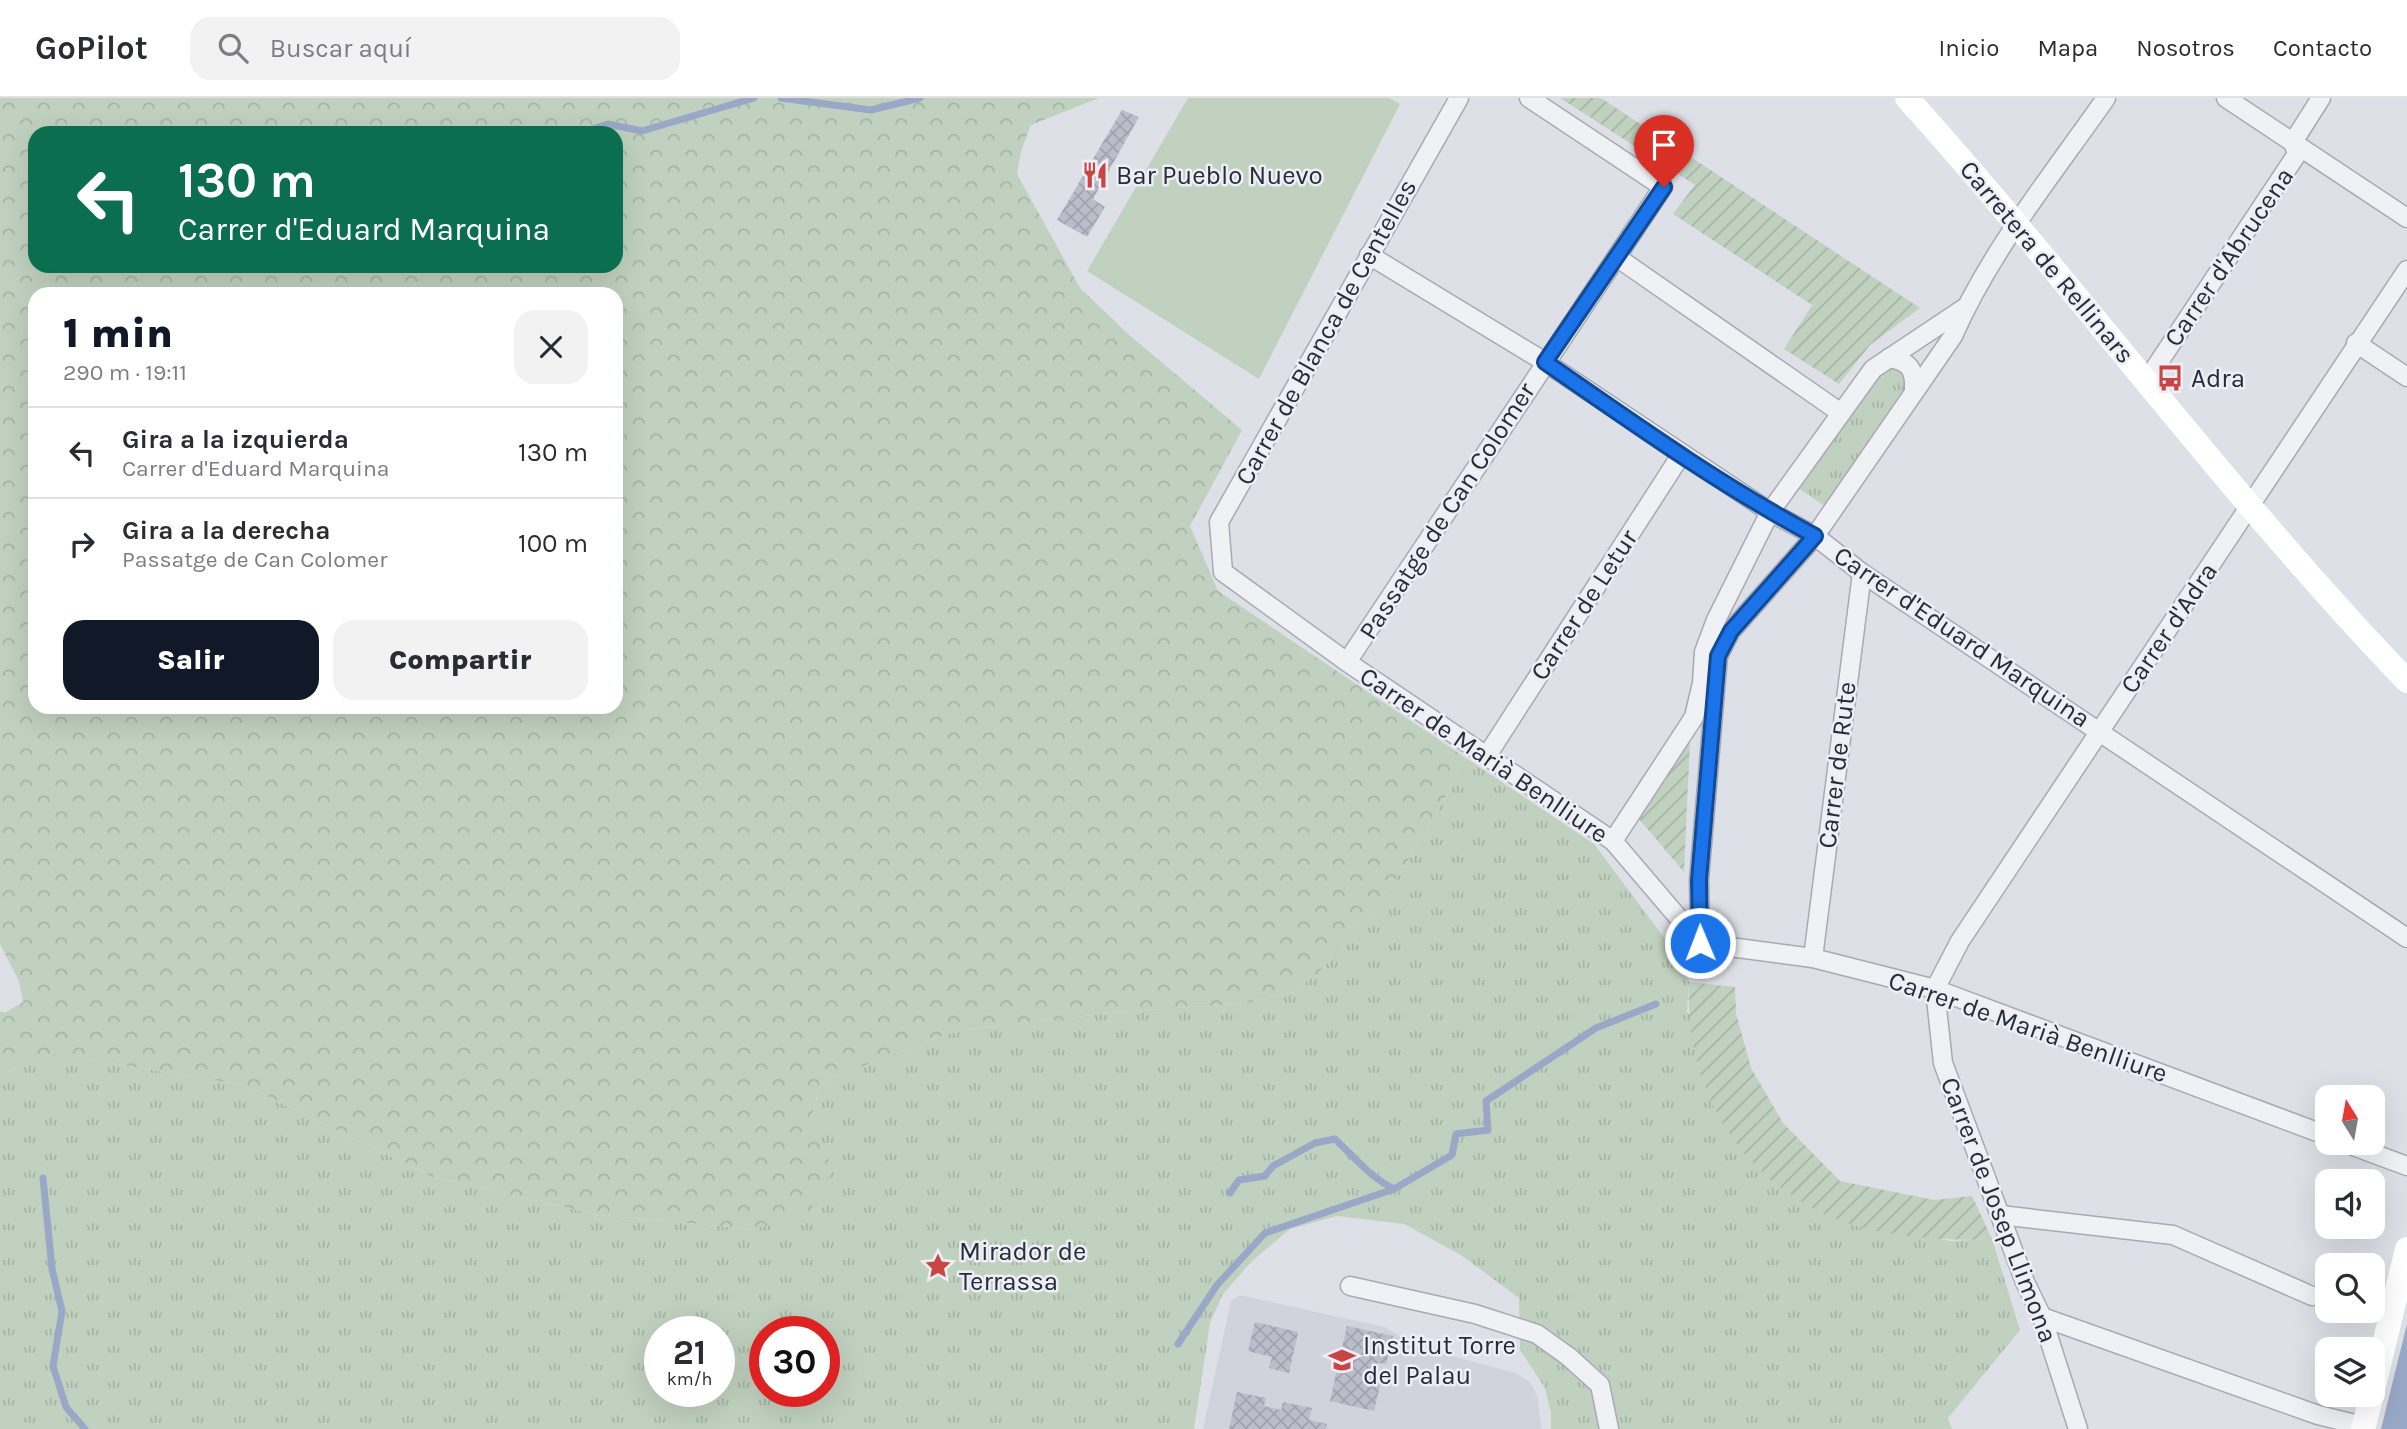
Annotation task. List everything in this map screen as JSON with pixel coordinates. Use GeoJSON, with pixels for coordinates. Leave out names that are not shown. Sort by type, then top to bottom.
{"type":"FeatureCollection","features":[{"type":"Feature","properties":{"kind":"street","name":"Carrer de Blanca de Centelles"},"geometry":{"type":"LineString","coordinates":[[1223,572],[1219,522],[1459,98]]}},
{"type":"Feature","properties":{"kind":"street","name":"Passatge de Can Colomer"},"geometry":{"type":"LineString","coordinates":[[1348,662],[1545,362],[1664,187],[1530,98]]}},
{"type":"Feature","properties":{"kind":"street","name":"Carretera de Rellinars"},"geometry":{"type":"LineString","coordinates":[[1906,98],[2147,380],[2251,508],[2349,621],[2407,681]]}},
{"type":"Feature","properties":{"kind":"street"},"geometry":{"type":"LineString","coordinates":[[1700,943],[1699,880],[1718,656],[1731,631],[1815,536],[1953,336],[1966,307],[2017,226],[2106,98]]}},
{"type":"Feature","properties":{"kind":"street"},"geometry":{"type":"LineString","coordinates":[[2227,98],[2407,218]]}},
{"type":"Feature","properties":{"kind":"street","name":"Carrer d'Abrucena"},"geometry":{"type":"LineString","coordinates":[[2147,380],[2297,154],[2293,142],[2321,98]]}},
{"type":"Feature","properties":{"kind":"street","name":"Carrer d'Eduard Marquina"},"geometry":{"type":"LineString","coordinates":[[1369,255],[1545,362],[1770,512],[1815,536],[1862,573],[2407,938]]}},
{"type":"Feature","properties":{"kind":"street"},"geometry":{"type":"LineString","coordinates":[[1618,258],[1841,413]]}},
{"type":"Feature","properties":{"kind":"street","name":"Carrer d'Adra"},"geometry":{"type":"LineString","coordinates":[[1935,989],[1960,941],[2099,730],[2251,508],[2356,342],[2407,270]]}},
{"type":"Feature","properties":{"kind":"street"},"geometry":{"type":"LineString","coordinates":[[1613,841],[1694,717],[1702,683],[1704,652],[1716,620],[1770,512],[1874,369],[1966,307]]}},
{"type":"Feature","properties":{"kind":"street"},"geometry":{"type":"LineString","coordinates":[[2356,342],[2407,377]]}},
{"type":"Feature","properties":{"kind":"street"},"geometry":{"type":"LineString","coordinates":[[1889,358],[1902,360],[1910,365],[1914,389]]}},
{"type":"Feature","properties":{"kind":"street","name":"Carrer de Letur"},"geometry":{"type":"LineString","coordinates":[[1488,754],[1681,455]]}},
{"type":"Feature","properties":{"kind":"street","name":"Carrer de Marià Benlliure"},"geometry":{"type":"LineString","coordinates":[[1223,572],[1348,662],[1488,754],[1613,841],[1700,943],[1813,958],[1935,989],[2315,1131]]}},
{"type":"Feature","properties":{"kind":"street","name":"Carrer de Rute"},"geometry":{"type":"LineString","coordinates":[[1813,958],[1862,573]]}},
{"type":"Feature","properties":{"kind":"street","name":"Carrer de Josep Llimona"},"geometry":{"type":"LineString","coordinates":[[1935,989],[1943,1063],[2025,1282],[2042,1317],[2078,1429]]}},
{"type":"Feature","properties":{"kind":"street"},"geometry":{"type":"LineString","coordinates":[[2377,1155],[2407,1166]]}},
{"type":"Feature","properties":{"kind":"street"},"geometry":{"type":"LineString","coordinates":[[2000,1216],[2172,1235],[2312,1296]]}},
{"type":"Feature","properties":{"kind":"street"},"geometry":{"type":"LineString","coordinates":[[2385,1341],[2407,1250]]}},
{"type":"Feature","properties":{"kind":"street"},"geometry":{"type":"LineString","coordinates":[[1350,1286],[1475,1314],[1536,1334],[1569,1357],[1600,1385],[1609,1429]]}},
{"type":"Feature","properties":{"kind":"street"},"geometry":{"type":"LineString","coordinates":[[2042,1317],[2318,1415],[2363,1428],[2369,1407]]}},
{"type":"Feature","properties":{"kind":"shaded area","name":"Institut Torre del Palau"},"geometry":{"type":"Polygon","coordinates":[[[1240,1295],[1384,1327],[1419,1347],[1515,1373],[1530,1382],[1538,1398],[1541,1429],[1203,1429],[1231,1301],[1240,1295]]]}},
{"type":"Feature","properties":{"kind":"green space"},"geometry":{"type":"Polygon","coordinates":[[[0,98],[1099,98],[1031,125],[1021,151],[1017,174],[1080,288],[1128,334],[1242,430],[1190,526],[1218,591],[1466,758],[1430,826],[1399,875],[1340,950],[1316,975],[1290,993],[1239,1004],[1128,1011],[978,1028],[944,1035],[820,1083],[813,1114],[832,1170],[807,1216],[753,1229],[599,1215],[433,1177],[244,1085],[54,1054],[35,1058],[0,1076],[0,1012],[6,1012],[23,1002],[19,981],[0,944],[0,98]]]}},
{"type":"Feature","properties":{"kind":"green space"},"geometry":{"type":"Polygon","coordinates":[[[1188,98],[1389,98],[1400,104],[1259,379],[1087,271],[1188,98]]]}},
{"type":"Feature","properties":{"kind":"green space"},"geometry":{"type":"Polygon","coordinates":[[[1560,98],[1601,98],[1920,308],[1870,345],[1839,384],[1784,349],[1812,305],[1673,214],[1695,185],[1560,98]]]}},
{"type":"Feature","properties":{"kind":"green space"},"geometry":{"type":"Polygon","coordinates":[[[1894,368],[1904,375],[1906,385],[1826,507],[1798,488],[1876,375],[1885,369],[1894,368]]]}},
{"type":"Feature","properties":{"kind":"green space"},"geometry":{"type":"Polygon","coordinates":[[[1690,740],[1684,872],[1638,818],[1690,740]]]}},
{"type":"Feature","properties":{"kind":"green space"},"geometry":{"type":"Polygon","coordinates":[[[1466,758],[1594,844],[1680,959],[1689,982],[1687,1012],[1869,1228],[1951,1241],[1992,1239],[2020,1330],[1948,1418],[1952,1429],[1551,1429],[1551,1413],[1545,1388],[1520,1350],[1519,1298],[1461,1255],[1404,1224],[1337,1216],[1290,1229],[1252,1261],[1223,1294],[1210,1323],[1194,1429],[0,1429],[0,1076],[35,1058],[54,1054],[244,1085],[433,1177],[599,1215],[753,1229],[816,1129],[813,1114],[820,1083],[944,1035],[978,1028],[1128,1011],[1239,1004],[1290,993],[1316,975],[1340,950],[1399,875],[1430,826],[1466,758]]]}},
{"type":"Feature","properties":{"kind":"green space"},"geometry":{"type":"Polygon","coordinates":[[[1689,982],[1735,987],[1736,1013],[1751,1068],[1783,1123],[1840,1181],[1934,1200],[1972,1196],[1992,1239],[1904,1236],[1860,1227],[1820,1212],[1761,1171],[1738,1145],[1719,1117],[1705,1086],[1695,1053],[1689,982]]]}},
{"type":"Feature","properties":{"kind":"water"},"geometry":{"type":"Polygon","coordinates":[[[2407,1324],[2407,1429],[2381,1429],[2407,1324]]]}},
{"type":"Feature","properties":{"kind":"building"},"geometry":{"type":"Polygon","coordinates":[[[1122,110],[1139,117],[1093,199],[1105,207],[1087,237],[1057,220],[1122,110]]]}},
{"type":"Feature","properties":{"kind":"building"},"geometry":{"type":"Polygon","coordinates":[[[1255,1322],[1298,1332],[1289,1373],[1269,1368],[1272,1357],[1248,1351],[1255,1322]]]}},
{"type":"Feature","properties":{"kind":"building"},"geometry":{"type":"Polygon","coordinates":[[[1347,1326],[1393,1336],[1386,1364],[1378,1363],[1374,1380],[1381,1381],[1374,1411],[1330,1401],[1347,1326]]]}},
{"type":"Feature","properties":{"kind":"building"},"geometry":{"type":"Polygon","coordinates":[[[1237,1392],[1266,1398],[1264,1406],[1281,1410],[1283,1402],[1312,1408],[1309,1420],[1327,1424],[1326,1429],[1229,1429],[1237,1392]]]}},
{"type":"Feature","properties":{"kind":"waterway"},"geometry":{"type":"LineString","coordinates":[[623,127],[642,131],[754,98]]}},
{"type":"Feature","properties":{"kind":"waterway"},"geometry":{"type":"LineString","coordinates":[[781,98],[871,110],[920,98]]}},
{"type":"Feature","properties":{"kind":"waterway"},"geometry":{"type":"LineString","coordinates":[[602,126],[618,126]]}},
{"type":"Feature","properties":{"kind":"waterway"},"geometry":{"type":"LineString","coordinates":[[1178,1344],[1217,1285],[1265,1233],[1394,1189],[1452,1155],[1456,1134],[1488,1130],[1486,1101],[1596,1028],[1656,1004]]}},
{"type":"Feature","properties":{"kind":"waterway"},"geometry":{"type":"LineString","coordinates":[[1230,1193],[1239,1180],[1265,1176],[1273,1166],[1315,1143],[1335,1139],[1370,1173],[1394,1189]]}},
{"type":"Feature","properties":{"kind":"waterway"},"geometry":{"type":"LineString","coordinates":[[43,1178],[52,1269],[62,1311],[53,1366],[66,1407],[85,1429]]}},
{"type":"Feature","properties":{"kind":"place","name":"Bar Pueblo Nuevo"},"geometry":{"type":"Point","coordinates":[1095,175]}},
{"type":"Feature","properties":{"kind":"place","name":"Adra"},"geometry":{"type":"Point","coordinates":[2170,378]}},
{"type":"Feature","properties":{"kind":"place","name":"Mirador de Terrassa"},"geometry":{"type":"Point","coordinates":[938,1266]}},
{"type":"Feature","properties":{"kind":"place","name":"Institut Torre del Palau"},"geometry":{"type":"Point","coordinates":[1342,1360]}},
{"type":"Feature","properties":{"kind":"route"},"geometry":{"type":"LineString","coordinates":[[1664,187],[1545,362],[1681,455],[1770,512],[1815,536],[1731,631],[1718,656],[1708,747],[1699,880],[1700,943]]}}]}
